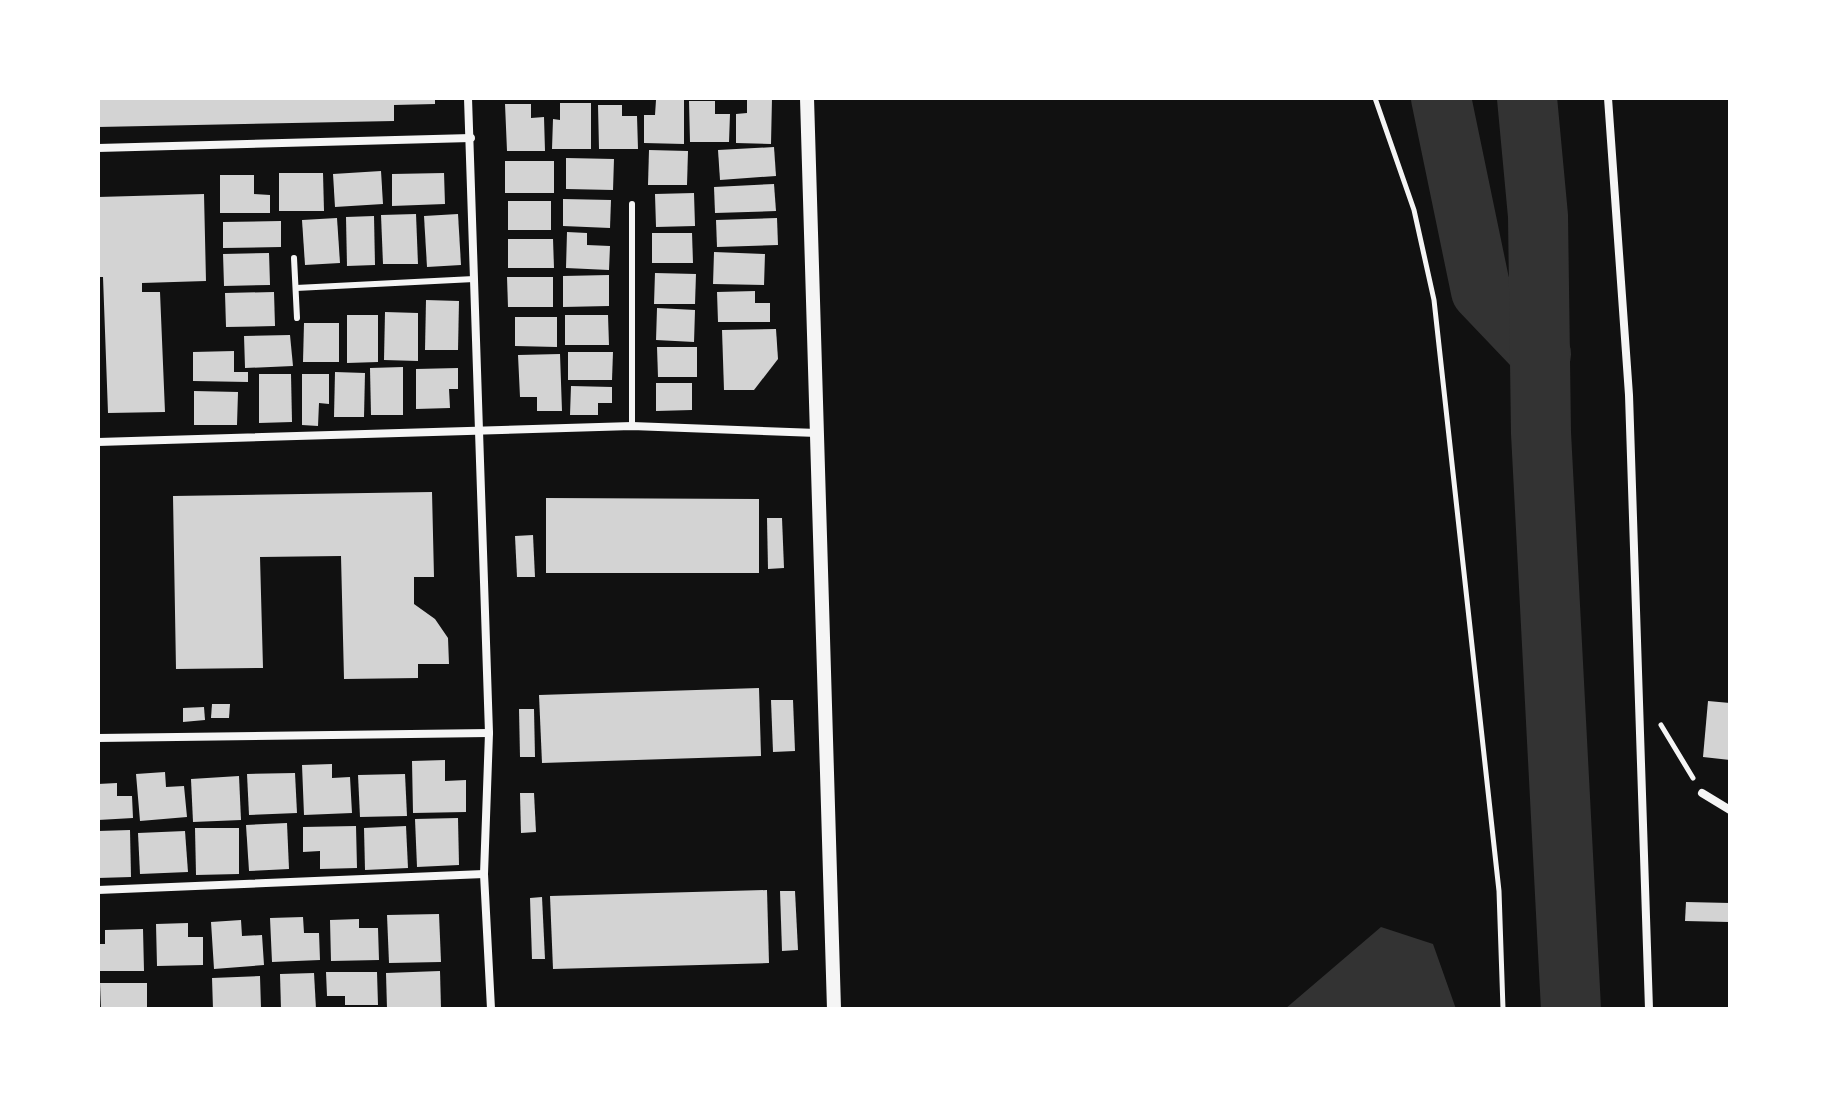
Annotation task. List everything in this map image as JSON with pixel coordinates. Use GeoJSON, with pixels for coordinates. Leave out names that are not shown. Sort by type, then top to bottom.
{"type":"FeatureCollection","features":[{"type":"Feature","properties":{"kind":"street"},"geometry":{"type":"LineString","coordinates":[[468,98],[489,733],[484,874],[491,1009]]}},
{"type":"Feature","properties":{"kind":"street"},"geometry":{"type":"LineString","coordinates":[[807,98],[834,1009]]}},
{"type":"Feature","properties":{"kind":"street"},"geometry":{"type":"LineString","coordinates":[[1608,98],[1629,395],[1649,1009]]}},
{"type":"Feature","properties":{"kind":"street"},"geometry":{"type":"LineString","coordinates":[[98,148],[471,138]]}},
{"type":"Feature","properties":{"kind":"street"},"geometry":{"type":"LineString","coordinates":[[98,442],[480,433],[632,426],[817,433]]}},
{"type":"Feature","properties":{"kind":"street"},"geometry":{"type":"LineString","coordinates":[[98,738],[489,733]]}},
{"type":"Feature","properties":{"kind":"street"},"geometry":{"type":"LineString","coordinates":[[1702,793],[1730,810]]}},
{"type":"Feature","properties":{"kind":"street"},"geometry":{"type":"LineString","coordinates":[[98,890],[484,874]]}},
{"type":"Feature","properties":{"kind":"lane"},"geometry":{"type":"LineString","coordinates":[[632,204],[632,426]]}},
{"type":"Feature","properties":{"kind":"lane"},"geometry":{"type":"LineString","coordinates":[[294,258],[297,318]]}},
{"type":"Feature","properties":{"kind":"lane"},"geometry":{"type":"LineString","coordinates":[[296,288],[474,279]]}},
{"type":"Feature","properties":{"kind":"path"},"geometry":{"type":"LineString","coordinates":[[1375,98],[1414,210],[1434,300],[1499,891],[1503,1009]]}},
{"type":"Feature","properties":{"kind":"path"},"geometry":{"type":"LineString","coordinates":[[1639,705],[1652,709],[1702,793]]}},
{"type":"Feature","properties":{"kind":"shaded area"},"geometry":{"type":"Polygon","coordinates":[[[1381,927],[1433,944],[1456,1009],[1285,1009],[1381,927]]]}},
{"type":"Feature","properties":{"kind":"building"},"geometry":{"type":"Polygon","coordinates":[[[98,98],[435,98],[435,104],[394,105],[394,121],[98,127],[98,98]]]}},
{"type":"Feature","properties":{"kind":"building"},"geometry":{"type":"Polygon","coordinates":[[[747,98],[772,98],[771,144],[736,143],[736,114],[747,113],[747,98]]]}},
{"type":"Feature","properties":{"kind":"building"},"geometry":{"type":"Polygon","coordinates":[[[656,100],[684,100],[684,144],[644,143],[644,115],[655,115],[656,100]]]}},
{"type":"Feature","properties":{"kind":"building"},"geometry":{"type":"Polygon","coordinates":[[[689,101],[715,101],[715,114],[730,114],[729,142],[690,142],[689,101]]]}},
{"type":"Feature","properties":{"kind":"building"},"geometry":{"type":"Polygon","coordinates":[[[560,103],[591,103],[591,149],[552,149],[553,119],[560,120],[560,103]]]}},
{"type":"Feature","properties":{"kind":"building"},"geometry":{"type":"Polygon","coordinates":[[[505,104],[531,104],[531,118],[544,117],[545,151],[507,151],[505,104]]]}},
{"type":"Feature","properties":{"kind":"building"},"geometry":{"type":"Polygon","coordinates":[[[598,105],[622,105],[622,116],[637,116],[638,149],[599,149],[598,105]]]}},
{"type":"Feature","properties":{"kind":"building"},"geometry":{"type":"Polygon","coordinates":[[[774,147],[776,176],[720,180],[718,150],[774,147]]]}},
{"type":"Feature","properties":{"kind":"building"},"geometry":{"type":"Polygon","coordinates":[[[649,150],[688,151],[687,185],[648,185],[649,150]]]}},
{"type":"Feature","properties":{"kind":"building"},"geometry":{"type":"Polygon","coordinates":[[[566,158],[614,159],[613,190],[566,189],[566,158]]]}},
{"type":"Feature","properties":{"kind":"building"},"geometry":{"type":"Polygon","coordinates":[[[505,161],[554,161],[554,193],[505,193],[505,161]]]}},
{"type":"Feature","properties":{"kind":"building"},"geometry":{"type":"Polygon","coordinates":[[[381,171],[383,204],[335,207],[333,174],[381,171]]]}},
{"type":"Feature","properties":{"kind":"building"},"geometry":{"type":"Polygon","coordinates":[[[279,173],[323,173],[324,211],[279,211],[279,173]]]}},
{"type":"Feature","properties":{"kind":"building"},"geometry":{"type":"Polygon","coordinates":[[[444,173],[445,204],[392,206],[392,174],[444,173]]]}},
{"type":"Feature","properties":{"kind":"building"},"geometry":{"type":"Polygon","coordinates":[[[220,175],[254,175],[254,194],[270,195],[270,213],[220,213],[220,175]]]}},
{"type":"Feature","properties":{"kind":"building"},"geometry":{"type":"Polygon","coordinates":[[[774,184],[776,211],[715,213],[714,187],[774,184]]]}},
{"type":"Feature","properties":{"kind":"building"},"geometry":{"type":"Polygon","coordinates":[[[694,193],[695,226],[656,227],[655,194],[694,193]]]}},
{"type":"Feature","properties":{"kind":"building"},"geometry":{"type":"Polygon","coordinates":[[[204,194],[206,281],[142,283],[142,292],[160,292],[165,412],[108,413],[103,277],[98,277],[98,197],[204,194]]]}},
{"type":"Feature","properties":{"kind":"building"},"geometry":{"type":"Polygon","coordinates":[[[563,199],[611,200],[610,228],[563,226],[563,199]]]}},
{"type":"Feature","properties":{"kind":"building"},"geometry":{"type":"Polygon","coordinates":[[[508,201],[551,201],[551,230],[508,230],[508,201]]]}},
{"type":"Feature","properties":{"kind":"building"},"geometry":{"type":"Polygon","coordinates":[[[416,214],[418,264],[383,264],[381,215],[416,214]]]}},
{"type":"Feature","properties":{"kind":"building"},"geometry":{"type":"Polygon","coordinates":[[[458,214],[461,265],[427,267],[424,216],[458,214]]]}},
{"type":"Feature","properties":{"kind":"building"},"geometry":{"type":"Polygon","coordinates":[[[374,216],[375,265],[347,266],[346,217],[374,216]]]}},
{"type":"Feature","properties":{"kind":"building"},"geometry":{"type":"Polygon","coordinates":[[[337,218],[340,263],[305,265],[302,220],[337,218]]]}},
{"type":"Feature","properties":{"kind":"building"},"geometry":{"type":"Polygon","coordinates":[[[777,218],[778,245],[717,247],[716,220],[777,218]]]}},
{"type":"Feature","properties":{"kind":"building"},"geometry":{"type":"Polygon","coordinates":[[[281,221],[281,247],[223,248],[223,222],[281,221]]]}},
{"type":"Feature","properties":{"kind":"building"},"geometry":{"type":"Polygon","coordinates":[[[567,232],[587,233],[587,245],[610,246],[609,270],[566,268],[567,232]]]}},
{"type":"Feature","properties":{"kind":"building"},"geometry":{"type":"Polygon","coordinates":[[[652,233],[692,233],[693,263],[652,263],[652,233]]]}},
{"type":"Feature","properties":{"kind":"building"},"geometry":{"type":"Polygon","coordinates":[[[508,239],[553,239],[554,268],[508,268],[508,239]]]}},
{"type":"Feature","properties":{"kind":"building"},"geometry":{"type":"Polygon","coordinates":[[[714,252],[765,254],[764,285],[713,284],[714,252]]]}},
{"type":"Feature","properties":{"kind":"building"},"geometry":{"type":"Polygon","coordinates":[[[269,253],[270,285],[224,286],[223,254],[269,253]]]}},
{"type":"Feature","properties":{"kind":"building"},"geometry":{"type":"Polygon","coordinates":[[[655,273],[696,274],[695,304],[654,304],[655,273]]]}},
{"type":"Feature","properties":{"kind":"building"},"geometry":{"type":"Polygon","coordinates":[[[609,275],[609,306],[563,307],[563,276],[609,275]]]}},
{"type":"Feature","properties":{"kind":"building"},"geometry":{"type":"Polygon","coordinates":[[[507,277],[553,277],[553,307],[508,307],[507,277]]]}},
{"type":"Feature","properties":{"kind":"building"},"geometry":{"type":"Polygon","coordinates":[[[755,291],[755,303],[770,303],[770,322],[718,322],[717,292],[755,291]]]}},
{"type":"Feature","properties":{"kind":"building"},"geometry":{"type":"Polygon","coordinates":[[[274,292],[275,326],[226,327],[225,293],[274,292]]]}},
{"type":"Feature","properties":{"kind":"building"},"geometry":{"type":"Polygon","coordinates":[[[426,300],[459,301],[458,350],[425,350],[426,300]]]}},
{"type":"Feature","properties":{"kind":"building"},"geometry":{"type":"Polygon","coordinates":[[[657,308],[695,310],[694,342],[656,340],[657,308]]]}},
{"type":"Feature","properties":{"kind":"building"},"geometry":{"type":"Polygon","coordinates":[[[385,312],[418,313],[418,361],[384,360],[385,312]]]}},
{"type":"Feature","properties":{"kind":"building"},"geometry":{"type":"Polygon","coordinates":[[[347,315],[378,315],[378,362],[347,363],[347,315]]]}},
{"type":"Feature","properties":{"kind":"building"},"geometry":{"type":"Polygon","coordinates":[[[565,315],[608,315],[609,345],[565,345],[565,315]]]}},
{"type":"Feature","properties":{"kind":"building"},"geometry":{"type":"Polygon","coordinates":[[[515,317],[557,317],[557,347],[515,346],[515,317]]]}},
{"type":"Feature","properties":{"kind":"building"},"geometry":{"type":"Polygon","coordinates":[[[304,323],[339,323],[339,362],[303,362],[304,323]]]}},
{"type":"Feature","properties":{"kind":"building"},"geometry":{"type":"Polygon","coordinates":[[[776,329],[778,359],[754,390],[724,390],[722,330],[776,329]]]}},
{"type":"Feature","properties":{"kind":"building"},"geometry":{"type":"Polygon","coordinates":[[[290,335],[293,366],[245,368],[244,336],[290,335]]]}},
{"type":"Feature","properties":{"kind":"building"},"geometry":{"type":"Polygon","coordinates":[[[657,347],[697,347],[697,377],[658,377],[657,347]]]}},
{"type":"Feature","properties":{"kind":"building"},"geometry":{"type":"Polygon","coordinates":[[[234,351],[234,372],[248,372],[248,382],[193,381],[193,352],[234,351]]]}},
{"type":"Feature","properties":{"kind":"building"},"geometry":{"type":"Polygon","coordinates":[[[568,352],[613,352],[612,380],[568,380],[568,352]]]}},
{"type":"Feature","properties":{"kind":"building"},"geometry":{"type":"Polygon","coordinates":[[[560,354],[562,411],[537,411],[537,397],[520,397],[518,355],[560,354]]]}},
{"type":"Feature","properties":{"kind":"building"},"geometry":{"type":"Polygon","coordinates":[[[403,367],[403,415],[371,415],[370,368],[403,367]]]}},
{"type":"Feature","properties":{"kind":"building"},"geometry":{"type":"Polygon","coordinates":[[[458,368],[458,389],[449,389],[450,408],[416,409],[416,369],[458,368]]]}},
{"type":"Feature","properties":{"kind":"building"},"geometry":{"type":"Polygon","coordinates":[[[335,372],[365,373],[364,417],[334,417],[335,372]]]}},
{"type":"Feature","properties":{"kind":"building"},"geometry":{"type":"Polygon","coordinates":[[[259,374],[291,374],[292,422],[259,423],[259,374]]]}},
{"type":"Feature","properties":{"kind":"building"},"geometry":{"type":"Polygon","coordinates":[[[302,374],[329,374],[329,404],[319,403],[318,426],[302,425],[302,374]]]}},
{"type":"Feature","properties":{"kind":"building"},"geometry":{"type":"Polygon","coordinates":[[[656,383],[692,383],[692,410],[656,411],[656,383]]]}},
{"type":"Feature","properties":{"kind":"building"},"geometry":{"type":"Polygon","coordinates":[[[571,386],[612,387],[612,403],[598,403],[598,415],[570,415],[571,386]]]}},
{"type":"Feature","properties":{"kind":"building"},"geometry":{"type":"Polygon","coordinates":[[[194,391],[238,392],[237,425],[194,425],[194,391]]]}},
{"type":"Feature","properties":{"kind":"building"},"geometry":{"type":"Polygon","coordinates":[[[432,492],[434,577],[414,577],[414,604],[435,619],[448,638],[449,664],[418,664],[418,678],[344,679],[341,556],[260,557],[263,668],[176,669],[173,496],[432,492]]]}},
{"type":"Feature","properties":{"kind":"building"},"geometry":{"type":"Polygon","coordinates":[[[546,498],[759,499],[759,573],[546,573],[546,498]]]}},
{"type":"Feature","properties":{"kind":"building"},"geometry":{"type":"Polygon","coordinates":[[[767,518],[782,518],[784,568],[768,569],[767,518]]]}},
{"type":"Feature","properties":{"kind":"building"},"geometry":{"type":"Polygon","coordinates":[[[533,535],[535,577],[517,577],[515,536],[533,535]]]}},
{"type":"Feature","properties":{"kind":"building"},"geometry":{"type":"Polygon","coordinates":[[[759,688],[761,756],[542,763],[539,695],[759,688]]]}},
{"type":"Feature","properties":{"kind":"building"},"geometry":{"type":"Polygon","coordinates":[[[771,700],[793,700],[795,751],[773,752],[771,700]]]}},
{"type":"Feature","properties":{"kind":"building"},"geometry":{"type":"Polygon","coordinates":[[[1708,701],[1730,703],[1730,760],[1703,757],[1708,701]]]}},
{"type":"Feature","properties":{"kind":"building"},"geometry":{"type":"Polygon","coordinates":[[[212,704],[230,704],[229,718],[211,718],[212,704]]]}},
{"type":"Feature","properties":{"kind":"building"},"geometry":{"type":"Polygon","coordinates":[[[204,707],[205,720],[183,722],[183,708],[204,707]]]}},
{"type":"Feature","properties":{"kind":"building"},"geometry":{"type":"Polygon","coordinates":[[[519,709],[534,709],[535,757],[520,757],[519,709]]]}},
{"type":"Feature","properties":{"kind":"building"},"geometry":{"type":"Polygon","coordinates":[[[445,760],[445,781],[466,780],[466,812],[413,813],[412,761],[445,760]]]}},
{"type":"Feature","properties":{"kind":"building"},"geometry":{"type":"Polygon","coordinates":[[[332,764],[332,778],[350,777],[352,813],[304,815],[302,765],[332,764]]]}},
{"type":"Feature","properties":{"kind":"building"},"geometry":{"type":"Polygon","coordinates":[[[165,772],[166,787],[184,786],[187,817],[140,821],[136,774],[165,772]]]}},
{"type":"Feature","properties":{"kind":"building"},"geometry":{"type":"Polygon","coordinates":[[[295,773],[297,813],[249,815],[247,774],[295,773]]]}},
{"type":"Feature","properties":{"kind":"building"},"geometry":{"type":"Polygon","coordinates":[[[405,774],[407,816],[360,817],[358,775],[405,774]]]}},
{"type":"Feature","properties":{"kind":"building"},"geometry":{"type":"Polygon","coordinates":[[[239,776],[241,820],[193,822],[191,779],[239,776]]]}},
{"type":"Feature","properties":{"kind":"building"},"geometry":{"type":"Polygon","coordinates":[[[117,783],[117,796],[132,796],[133,818],[98,820],[98,784],[117,783]]]}},
{"type":"Feature","properties":{"kind":"building"},"geometry":{"type":"Polygon","coordinates":[[[520,793],[534,793],[536,832],[521,833],[520,793]]]}},
{"type":"Feature","properties":{"kind":"building"},"geometry":{"type":"Polygon","coordinates":[[[458,818],[459,865],[417,867],[415,819],[458,818]]]}},
{"type":"Feature","properties":{"kind":"building"},"geometry":{"type":"Polygon","coordinates":[[[287,823],[289,869],[249,871],[246,825],[287,823]]]}},
{"type":"Feature","properties":{"kind":"building"},"geometry":{"type":"Polygon","coordinates":[[[356,826],[357,868],[320,869],[320,851],[303,852],[303,827],[356,826]]]}},
{"type":"Feature","properties":{"kind":"building"},"geometry":{"type":"Polygon","coordinates":[[[406,826],[408,868],[365,870],[364,828],[406,826]]]}},
{"type":"Feature","properties":{"kind":"building"},"geometry":{"type":"Polygon","coordinates":[[[195,828],[239,828],[239,874],[196,875],[195,828]]]}},
{"type":"Feature","properties":{"kind":"building"},"geometry":{"type":"Polygon","coordinates":[[[130,830],[131,877],[98,878],[98,831],[130,830]]]}},
{"type":"Feature","properties":{"kind":"building"},"geometry":{"type":"Polygon","coordinates":[[[185,831],[188,872],[140,874],[138,833],[185,831]]]}},
{"type":"Feature","properties":{"kind":"building"},"geometry":{"type":"Polygon","coordinates":[[[767,890],[769,963],[553,969],[550,896],[767,890]]]}},
{"type":"Feature","properties":{"kind":"building"},"geometry":{"type":"Polygon","coordinates":[[[780,891],[795,891],[798,950],[782,951],[780,891]]]}},
{"type":"Feature","properties":{"kind":"building"},"geometry":{"type":"Polygon","coordinates":[[[542,897],[545,959],[532,959],[530,898],[542,897]]]}},
{"type":"Feature","properties":{"kind":"building"},"geometry":{"type":"Polygon","coordinates":[[[1686,902],[1730,903],[1729,922],[1685,921],[1686,902]]]}},
{"type":"Feature","properties":{"kind":"building"},"geometry":{"type":"Polygon","coordinates":[[[439,914],[441,962],[389,963],[387,915],[439,914]]]}},
{"type":"Feature","properties":{"kind":"building"},"geometry":{"type":"Polygon","coordinates":[[[303,917],[304,933],[319,933],[320,960],[272,962],[270,918],[303,917]]]}},
{"type":"Feature","properties":{"kind":"building"},"geometry":{"type":"Polygon","coordinates":[[[359,919],[359,928],[378,928],[379,960],[331,961],[330,920],[359,919]]]}},
{"type":"Feature","properties":{"kind":"building"},"geometry":{"type":"Polygon","coordinates":[[[241,920],[242,936],[262,935],[264,965],[214,969],[211,922],[241,920]]]}},
{"type":"Feature","properties":{"kind":"building"},"geometry":{"type":"Polygon","coordinates":[[[188,923],[188,937],[203,937],[203,965],[157,966],[156,924],[188,923]]]}},
{"type":"Feature","properties":{"kind":"building"},"geometry":{"type":"Polygon","coordinates":[[[143,929],[144,971],[98,971],[98,944],[105,944],[105,930],[143,929]]]}},
{"type":"Feature","properties":{"kind":"building"},"geometry":{"type":"Polygon","coordinates":[[[440,971],[441,1009],[387,1009],[386,973],[440,971]]]}},
{"type":"Feature","properties":{"kind":"building"},"geometry":{"type":"Polygon","coordinates":[[[326,972],[377,972],[378,1005],[345,1005],[345,996],[327,996],[326,972]]]}},
{"type":"Feature","properties":{"kind":"building"},"geometry":{"type":"Polygon","coordinates":[[[314,973],[316,1009],[281,1009],[280,974],[314,973]]]}},
{"type":"Feature","properties":{"kind":"building"},"geometry":{"type":"Polygon","coordinates":[[[260,976],[261,1009],[213,1009],[212,978],[260,976]]]}},
{"type":"Feature","properties":{"kind":"building"},"geometry":{"type":"Polygon","coordinates":[[[100,983],[147,983],[147,1009],[101,1009],[100,983]]]}},
{"type":"Feature","properties":{"kind":"waterway"},"geometry":{"type":"LineString","coordinates":[[1441,98],[1481,291],[1541,354]]}},
{"type":"Feature","properties":{"kind":"waterway"},"geometry":{"type":"LineString","coordinates":[[1527,98],[1538,216],[1541,433],[1571,1009]]}}]}
